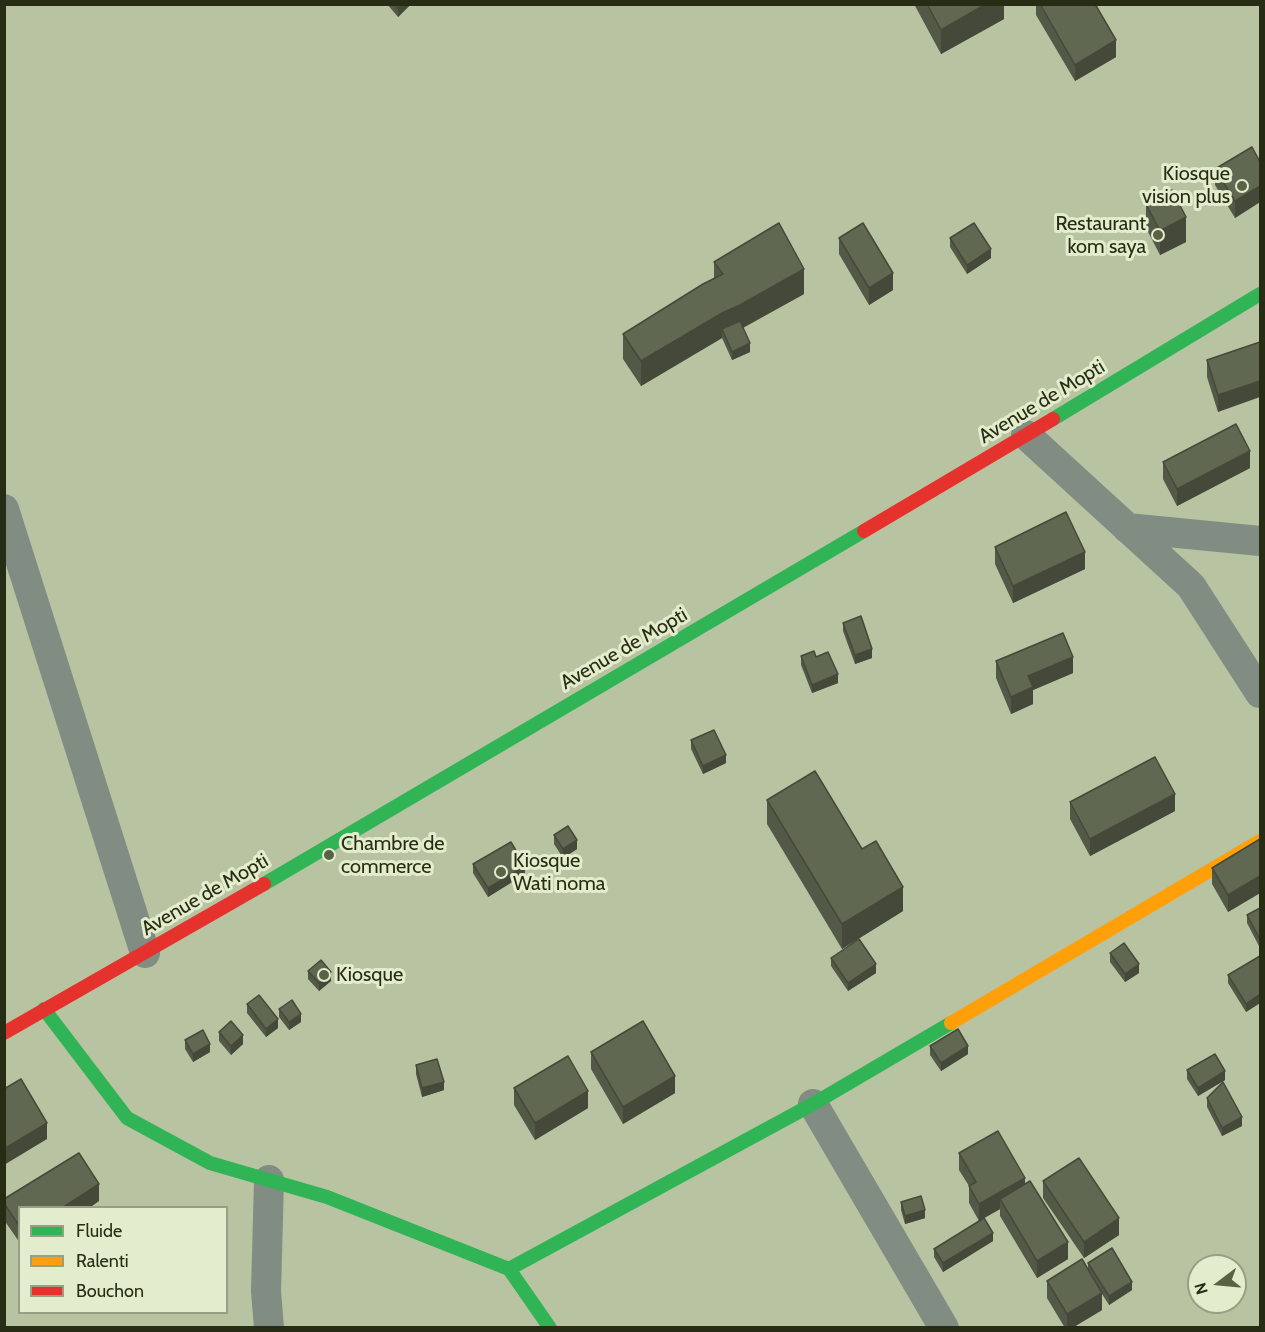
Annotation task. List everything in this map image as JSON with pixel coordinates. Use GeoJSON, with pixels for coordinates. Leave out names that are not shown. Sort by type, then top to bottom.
{"type":"FeatureCollection","features":[{"type":"Feature","properties":{"kind":"street","name":"Avenue de Mopti"},"geometry":{"type":"LineString","coordinates":[[4,1033],[145,953],[1026,435],[1260,294]]}},
{"type":"Feature","properties":{"kind":"street"},"geometry":{"type":"LineString","coordinates":[[1026,435],[1191,586],[1260,693]]}},
{"type":"Feature","properties":{"kind":"street"},"geometry":{"type":"LineString","coordinates":[[4,509],[145,953]]}},
{"type":"Feature","properties":{"kind":"street"},"geometry":{"type":"LineString","coordinates":[[1127,528],[1260,541]]}},
{"type":"Feature","properties":{"kind":"street"},"geometry":{"type":"LineString","coordinates":[[509,1269],[813,1104],[1260,841]]}},
{"type":"Feature","properties":{"kind":"street"},"geometry":{"type":"LineString","coordinates":[[44,1009],[127,1118],[210,1163],[327,1197],[509,1269],[550,1328]]}},
{"type":"Feature","properties":{"kind":"street"},"geometry":{"type":"LineString","coordinates":[[813,1104],[944,1328]]}},
{"type":"Feature","properties":{"kind":"street"},"geometry":{"type":"LineString","coordinates":[[269,1180],[266,1291],[269,1328]]}},
{"type":"Feature","properties":{"kind":"building"},"geometry":{"type":"Polygon","coordinates":[[[927,4],[986,4],[941,30],[927,4]]]}},
{"type":"Feature","properties":{"kind":"building"},"geometry":{"type":"Polygon","coordinates":[[[1040,4],[1095,4],[1116,40],[1075,65],[1040,4]]]}},
{"type":"Feature","properties":{"kind":"building"},"geometry":{"type":"Polygon","coordinates":[[[1252,147],[1260,162],[1260,186],[1235,201],[1215,169],[1252,147]]]}},
{"type":"Feature","properties":{"kind":"building"},"geometry":{"type":"Polygon","coordinates":[[[1172,190],[1186,217],[1160,231],[1146,204],[1172,190]]]}},
{"type":"Feature","properties":{"kind":"building"},"geometry":{"type":"Polygon","coordinates":[[[779,223],[804,269],[722,313],[641,361],[623,334],[723,274],[714,262],[779,223]]]}},
{"type":"Feature","properties":{"kind":"building"},"geometry":{"type":"Polygon","coordinates":[[[863,223],[893,273],[869,288],[839,238],[863,223]]]}},
{"type":"Feature","properties":{"kind":"building"},"geometry":{"type":"Polygon","coordinates":[[[974,223],[991,249],[967,265],[950,238],[974,223]]]}},
{"type":"Feature","properties":{"kind":"building"},"geometry":{"type":"Polygon","coordinates":[[[740,321],[750,343],[732,352],[722,329],[740,321]]]}},
{"type":"Feature","properties":{"kind":"building"},"geometry":{"type":"Polygon","coordinates":[[[1260,342],[1260,381],[1218,395],[1207,360],[1260,342]]]}},
{"type":"Feature","properties":{"kind":"building"},"geometry":{"type":"Polygon","coordinates":[[[1236,424],[1250,451],[1177,489],[1163,462],[1236,424]]]}},
{"type":"Feature","properties":{"kind":"building"},"geometry":{"type":"Polygon","coordinates":[[[1066,512],[1085,552],[1013,586],[995,547],[1066,512]]]}},
{"type":"Feature","properties":{"kind":"building"},"geometry":{"type":"Polygon","coordinates":[[[861,616],[872,649],[855,655],[843,623],[861,616]]]}},
{"type":"Feature","properties":{"kind":"building"},"geometry":{"type":"Polygon","coordinates":[[[1063,633],[1073,657],[1028,676],[1033,687],[1011,697],[996,661],[1063,633]]]}},
{"type":"Feature","properties":{"kind":"building"},"geometry":{"type":"Polygon","coordinates":[[[814,651],[816,657],[828,652],[838,674],[812,685],[801,656],[814,651]]]}},
{"type":"Feature","properties":{"kind":"building"},"geometry":{"type":"Polygon","coordinates":[[[714,730],[726,755],[703,766],[691,740],[714,730]]]}},
{"type":"Feature","properties":{"kind":"building"},"geometry":{"type":"Polygon","coordinates":[[[1155,757],[1175,794],[1090,839],[1070,802],[1155,757]]]}},
{"type":"Feature","properties":{"kind":"building"},"geometry":{"type":"Polygon","coordinates":[[[815,771],[862,849],[876,841],[903,887],[842,924],[767,800],[815,771]]]}},
{"type":"Feature","properties":{"kind":"building"},"geometry":{"type":"Polygon","coordinates":[[[568,826],[577,840],[563,849],[554,835],[568,826]]]}},
{"type":"Feature","properties":{"kind":"building"},"geometry":{"type":"Polygon","coordinates":[[[1260,839],[1260,876],[1228,895],[1212,868],[1260,839]]]}},
{"type":"Feature","properties":{"kind":"building"},"geometry":{"type":"Polygon","coordinates":[[[511,842],[525,866],[488,888],[473,864],[511,842]]]}},
{"type":"Feature","properties":{"kind":"building"},"geometry":{"type":"Polygon","coordinates":[[[1260,908],[1260,939],[1247,915],[1260,908]]]}},
{"type":"Feature","properties":{"kind":"building"},"geometry":{"type":"Polygon","coordinates":[[[859,939],[876,964],[848,983],[831,958],[859,939]]]}},
{"type":"Feature","properties":{"kind":"building"},"geometry":{"type":"Polygon","coordinates":[[[1124,943],[1139,964],[1125,974],[1110,953],[1124,943]]]}},
{"type":"Feature","properties":{"kind":"building"},"geometry":{"type":"Polygon","coordinates":[[[1260,956],[1260,994],[1246,1004],[1228,975],[1260,956]]]}},
{"type":"Feature","properties":{"kind":"building"},"geometry":{"type":"Polygon","coordinates":[[[321,960],[331,972],[319,983],[308,971],[321,960]]]}},
{"type":"Feature","properties":{"kind":"building"},"geometry":{"type":"Polygon","coordinates":[[[259,995],[278,1019],[266,1029],[247,1004],[259,995]]]}},
{"type":"Feature","properties":{"kind":"building"},"geometry":{"type":"Polygon","coordinates":[[[292,1000],[301,1014],[289,1022],[279,1009],[292,1000]]]}},
{"type":"Feature","properties":{"kind":"building"},"geometry":{"type":"Polygon","coordinates":[[[231,1021],[243,1035],[231,1046],[219,1032],[231,1021]]]}},
{"type":"Feature","properties":{"kind":"building"},"geometry":{"type":"Polygon","coordinates":[[[643,1021],[675,1076],[623,1107],[591,1052],[643,1021]]]}},
{"type":"Feature","properties":{"kind":"building"},"geometry":{"type":"Polygon","coordinates":[[[958,1029],[968,1046],[941,1063],[930,1046],[958,1029]]]}},
{"type":"Feature","properties":{"kind":"building"},"geometry":{"type":"Polygon","coordinates":[[[203,1030],[210,1044],[193,1054],[185,1040],[203,1030]]]}},
{"type":"Feature","properties":{"kind":"building"},"geometry":{"type":"Polygon","coordinates":[[[1215,1054],[1225,1071],[1198,1088],[1187,1070],[1215,1054]]]}},
{"type":"Feature","properties":{"kind":"building"},"geometry":{"type":"Polygon","coordinates":[[[568,1056],[588,1091],[535,1123],[514,1088],[568,1056]]]}},
{"type":"Feature","properties":{"kind":"building"},"geometry":{"type":"Polygon","coordinates":[[[437,1059],[444,1082],[422,1088],[416,1065],[437,1059]]]}},
{"type":"Feature","properties":{"kind":"building"},"geometry":{"type":"Polygon","coordinates":[[[21,1079],[47,1123],[4,1149],[4,1089],[21,1079]]]}},
{"type":"Feature","properties":{"kind":"building"},"geometry":{"type":"Polygon","coordinates":[[[1223,1082],[1242,1117],[1222,1128],[1207,1098],[1223,1082]]]}},
{"type":"Feature","properties":{"kind":"building"},"geometry":{"type":"Polygon","coordinates":[[[998,1131],[1025,1178],[979,1204],[969,1186],[976,1182],[959,1153],[998,1131]]]}},
{"type":"Feature","properties":{"kind":"building"},"geometry":{"type":"Polygon","coordinates":[[[79,1153],[99,1184],[65,1206],[18,1206],[18,1224],[4,1203],[4,1199],[79,1153]]]}},
{"type":"Feature","properties":{"kind":"building"},"geometry":{"type":"Polygon","coordinates":[[[1079,1158],[1119,1218],[1084,1242],[1043,1181],[1079,1158]]]}},
{"type":"Feature","properties":{"kind":"building"},"geometry":{"type":"Polygon","coordinates":[[[1030,1181],[1068,1242],[1037,1261],[1000,1199],[1030,1181]]]}},
{"type":"Feature","properties":{"kind":"building"},"geometry":{"type":"Polygon","coordinates":[[[921,1196],[925,1210],[905,1216],[901,1202],[921,1196]]]}},
{"type":"Feature","properties":{"kind":"building"},"geometry":{"type":"Polygon","coordinates":[[[984,1218],[993,1233],[943,1263],[934,1249],[984,1218]]]}},
{"type":"Feature","properties":{"kind":"building"},"geometry":{"type":"Polygon","coordinates":[[[1112,1248],[1132,1282],[1109,1296],[1088,1263],[1112,1248]]]}},
{"type":"Feature","properties":{"kind":"building"},"geometry":{"type":"Polygon","coordinates":[[[1082,1259],[1102,1293],[1067,1314],[1047,1281],[1082,1259]]]}},
{"type":"Feature","properties":{"kind":"traffic: fast"},"geometry":{"type":"LineString","coordinates":[[1053,419],[1260,294]]}},
{"type":"Feature","properties":{"kind":"traffic: fast"},"geometry":{"type":"LineString","coordinates":[[264,884],[864,531]]}},
{"type":"Feature","properties":{"kind":"traffic: fast"},"geometry":{"type":"LineString","coordinates":[[44,1009],[127,1118],[210,1163],[327,1197],[509,1269],[550,1328]]}},
{"type":"Feature","properties":{"kind":"traffic: fast"},"geometry":{"type":"LineString","coordinates":[[509,1269],[813,1104],[951,1023]]}},
{"type":"Feature","properties":{"kind":"traffic: slow"},"geometry":{"type":"LineString","coordinates":[[951,1023],[1260,841]]}},
{"type":"Feature","properties":{"kind":"traffic: jam"},"geometry":{"type":"LineString","coordinates":[[864,531],[1053,419]]}},
{"type":"Feature","properties":{"kind":"traffic: jam"},"geometry":{"type":"LineString","coordinates":[[4,1033],[264,884]]}},
{"type":"Feature","properties":{"kind":"place","name":"Kiosque vision plus"},"geometry":{"type":"Point","coordinates":[1242,186]}},
{"type":"Feature","properties":{"kind":"place","name":"Restaurant kom saya"},"geometry":{"type":"Point","coordinates":[1158,235]}},
{"type":"Feature","properties":{"kind":"place","name":"Chambre de commerce"},"geometry":{"type":"Point","coordinates":[329,855]}},
{"type":"Feature","properties":{"kind":"place","name":"Kiosque Wati noma"},"geometry":{"type":"Point","coordinates":[501,872]}},
{"type":"Feature","properties":{"kind":"place","name":"Kiosque"},"geometry":{"type":"Point","coordinates":[324,975]}}]}
